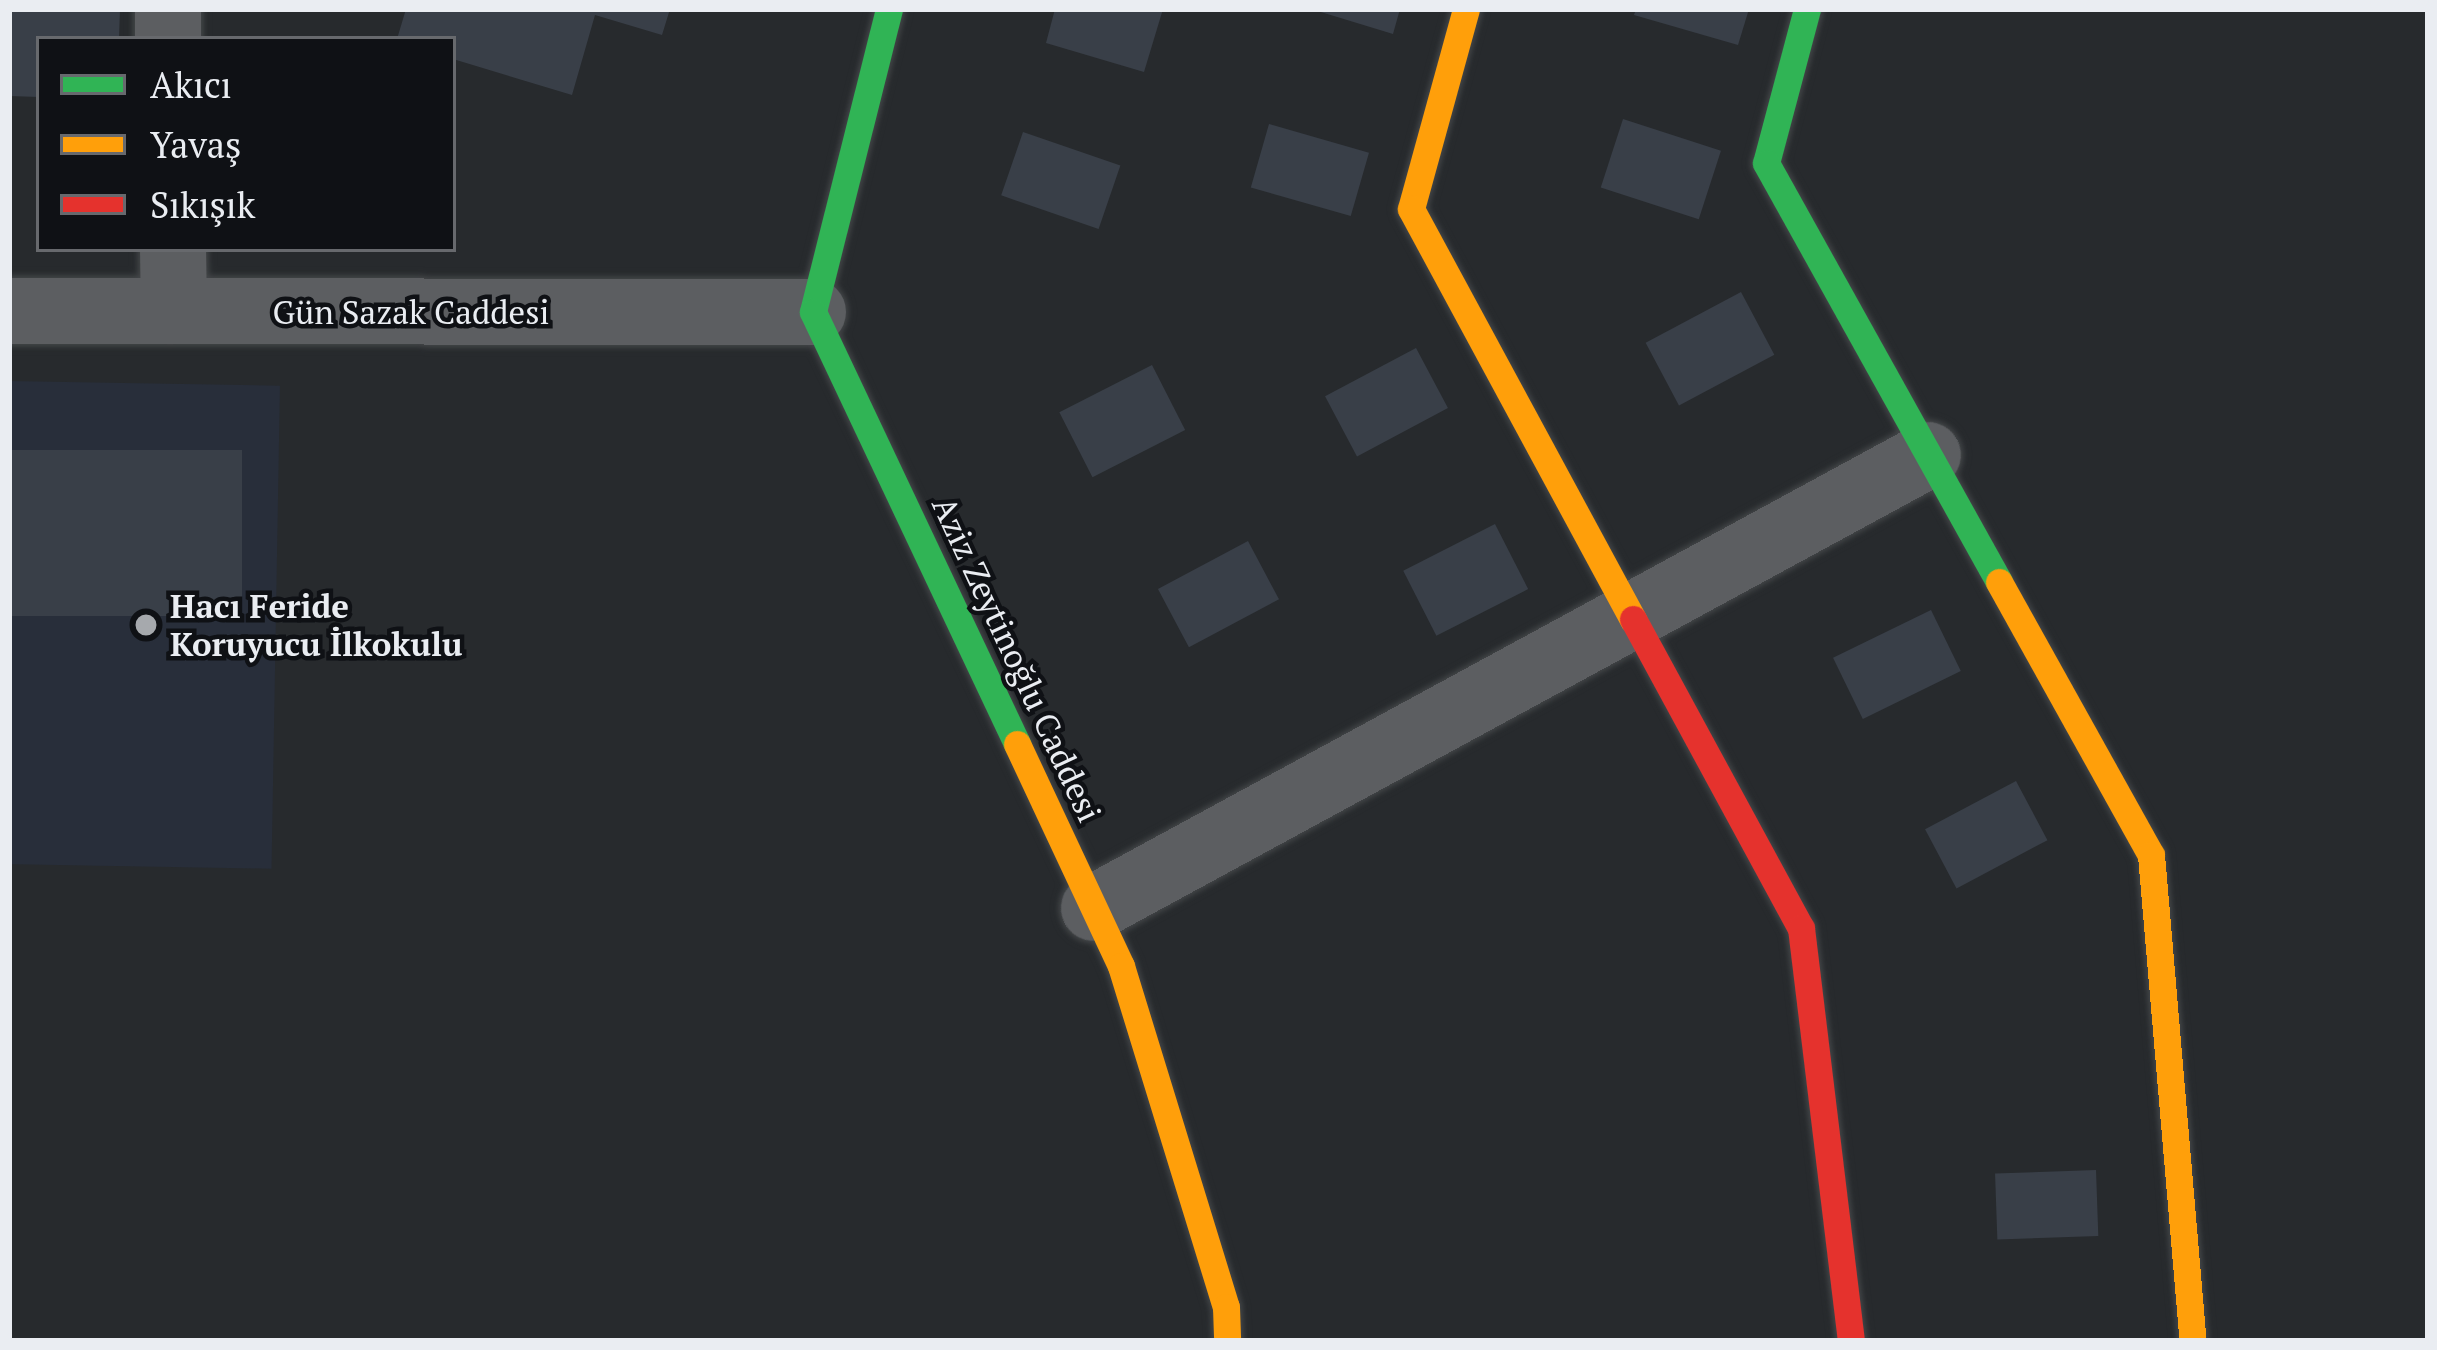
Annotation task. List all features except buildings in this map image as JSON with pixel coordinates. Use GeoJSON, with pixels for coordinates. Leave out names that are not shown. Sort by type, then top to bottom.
{"type":"FeatureCollection","features":[{"type":"Feature","properties":{"kind":"street"},"geometry":{"type":"LineString","coordinates":[[813,312],[889,9]]}},
{"type":"Feature","properties":{"kind":"street"},"geometry":{"type":"LineString","coordinates":[[1466,9],[1411,209],[1801,928],[1851,1341]]}},
{"type":"Feature","properties":{"kind":"street"},"geometry":{"type":"LineString","coordinates":[[1807,9],[1766,163],[2151,855],[2193,1341]]}},
{"type":"Feature","properties":{"kind":"street","name":"Gün Sazak Caddesi"},"geometry":{"type":"LineString","coordinates":[[9,311],[173,280],[813,312]]}},
{"type":"Feature","properties":{"kind":"street","name":"Aziz Zeytinoğlu Caddesi"},"geometry":{"type":"LineString","coordinates":[[813,312],[1121,966],[1226,1307],[1226,1341]]}},
{"type":"Feature","properties":{"kind":"street"},"geometry":{"type":"LineString","coordinates":[[1094,908],[1928,455]]}},
{"type":"Feature","properties":{"kind":"shaded area","name":"Hacı Feride Koruyucu İlkokulu"},"geometry":{"type":"Polygon","coordinates":[[[9,381],[280,386],[272,869],[9,864],[9,381]]]}},
{"type":"Feature","properties":{"kind":"traffic: fast"},"geometry":{"type":"LineString","coordinates":[[889,9],[813,312],[1017,744]]}},
{"type":"Feature","properties":{"kind":"traffic: fast"},"geometry":{"type":"LineString","coordinates":[[1807,9],[1766,163],[1999,582]]}},
{"type":"Feature","properties":{"kind":"traffic: slow"},"geometry":{"type":"LineString","coordinates":[[1466,9],[1411,209],[1633,619]]}},
{"type":"Feature","properties":{"kind":"traffic: slow"},"geometry":{"type":"LineString","coordinates":[[1999,582],[2151,855],[2193,1341]]}},
{"type":"Feature","properties":{"kind":"traffic: slow"},"geometry":{"type":"LineString","coordinates":[[1017,744],[1121,966],[1226,1307],[1227,1341]]}},
{"type":"Feature","properties":{"kind":"traffic: jam"},"geometry":{"type":"LineString","coordinates":[[1633,619],[1801,928],[1851,1341]]}},
{"type":"Feature","properties":{"kind":"place","name":"Hacı Feride Koruyucu İlkokulu"},"geometry":{"type":"Point","coordinates":[146,625]}}]}
